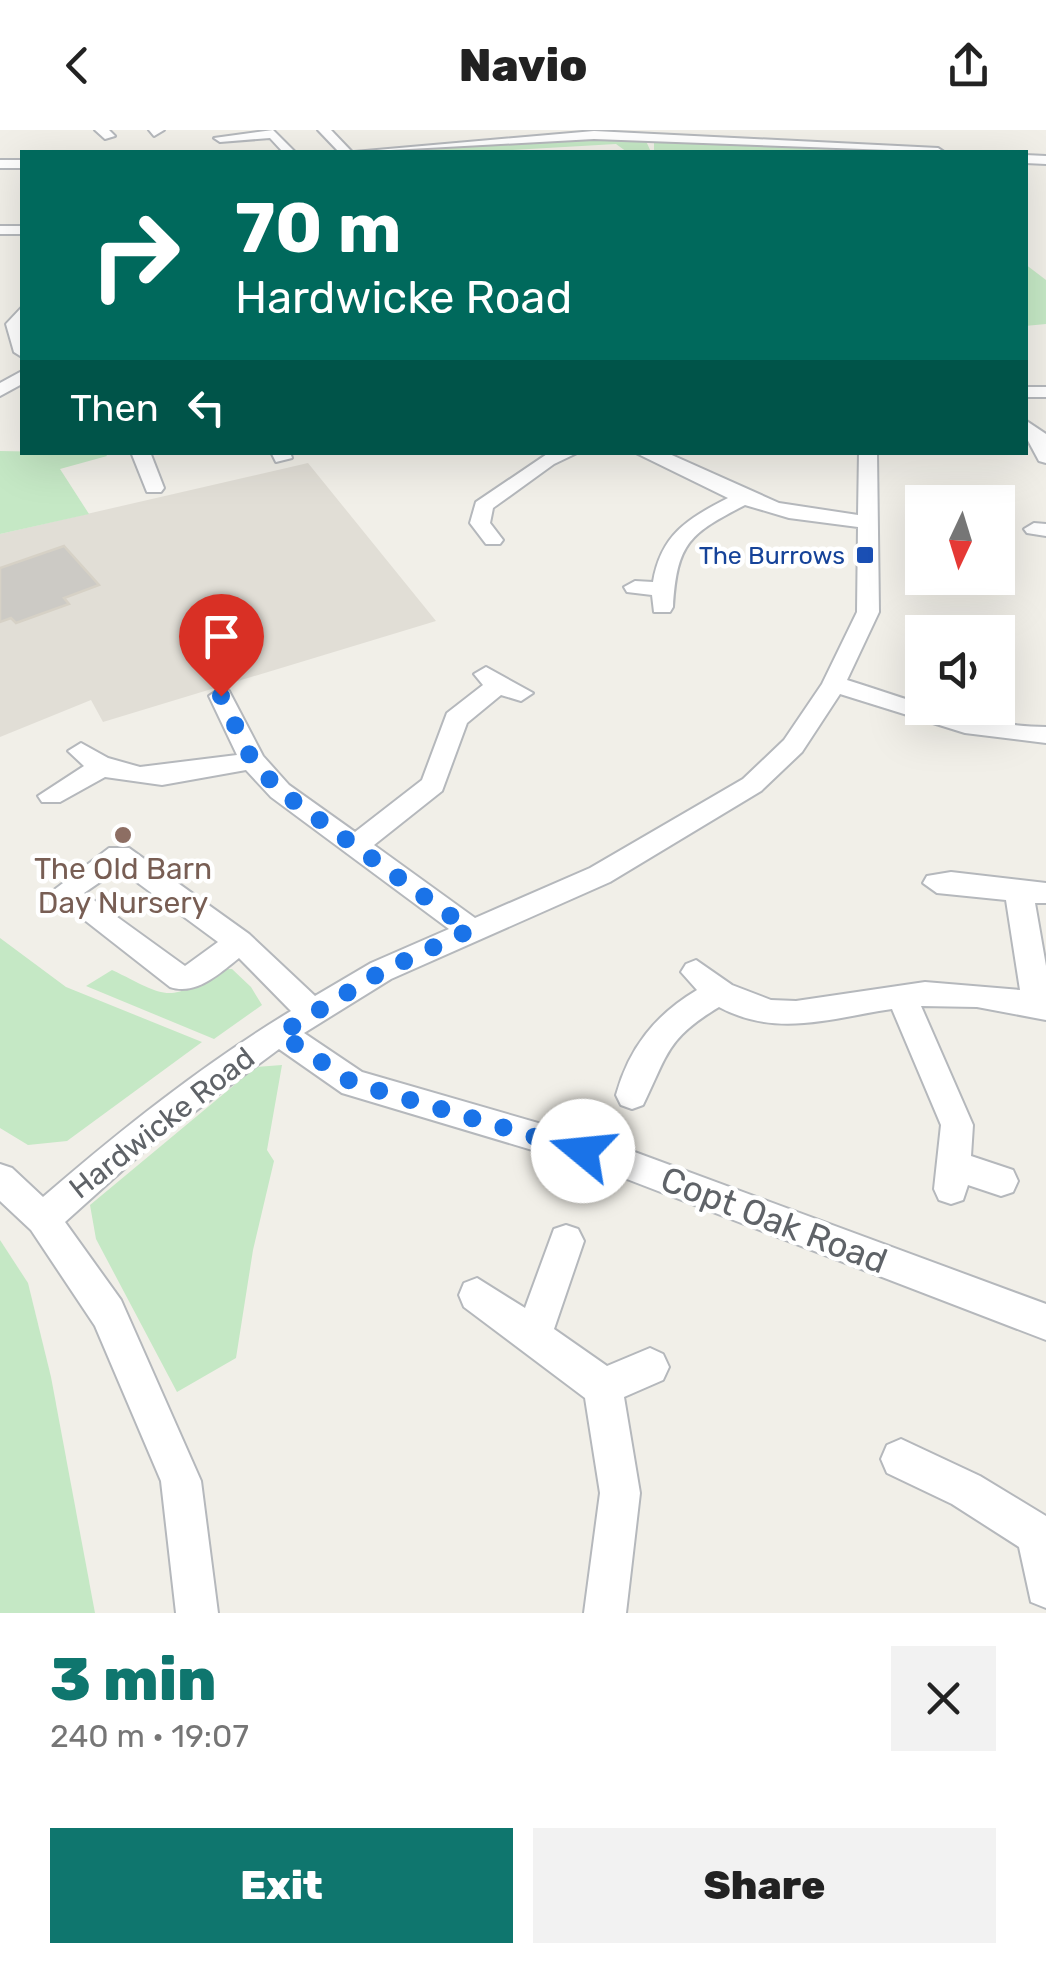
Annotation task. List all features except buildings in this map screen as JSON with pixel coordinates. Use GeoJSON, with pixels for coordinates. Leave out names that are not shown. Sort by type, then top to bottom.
{"type":"FeatureCollection","features":[{"type":"Feature","properties":{"kind":"street"},"geometry":{"type":"LineString","coordinates":[[324,130],[344,150]]}},
{"type":"Feature","properties":{"kind":"street"},"geometry":{"type":"LineString","coordinates":[[220,138],[273,134],[287,150]]}},
{"type":"Feature","properties":{"kind":"street"},"geometry":{"type":"LineString","coordinates":[[383,150],[521,138],[740,135],[915,150]]}},
{"type":"Feature","properties":{"kind":"street"},"geometry":{"type":"LineString","coordinates":[[654,136],[654,150]]}},
{"type":"Feature","properties":{"kind":"street"},"geometry":{"type":"LineString","coordinates":[[542,150],[560,147]]}},
{"type":"Feature","properties":{"kind":"street"},"geometry":{"type":"LineString","coordinates":[[20,315],[14,324],[20,345]]}},
{"type":"Feature","properties":{"kind":"street"},"geometry":{"type":"LineString","coordinates":[[1028,427],[1040,438],[1046,457]]}},
{"type":"Feature","properties":{"kind":"street"},"geometry":{"type":"LineString","coordinates":[[141,455],[154,488]]}},
{"type":"Feature","properties":{"kind":"street"},"geometry":{"type":"LineString","coordinates":[[492,540],[480,523],[483,506],[547,460],[561,455]]}},
{"type":"Feature","properties":{"kind":"street"},"geometry":{"type":"LineString","coordinates":[[657,455],[671,458],[744,498],[786,511],[868,522]]}},
{"type":"Feature","properties":{"kind":"street","name":"Hardwicke Road"},"geometry":{"type":"LineString","coordinates":[[42,1220],[142,1132],[244,1055],[381,972],[600,875],[709,814],[752,785],[793,746],[834,684],[868,612],[868,455]]}},
{"type":"Feature","properties":{"kind":"street"},"geometry":{"type":"LineString","coordinates":[[635,587],[663,598],[665,560],[679,537],[692,525],[744,498]]}},
{"type":"Feature","properties":{"kind":"street"},"geometry":{"type":"LineString","coordinates":[[459,499],[483,506]]}},
{"type":"Feature","properties":{"kind":"street"},"geometry":{"type":"LineString","coordinates":[[354,846],[433,785],[456,719],[490,684],[522,694]]}},
{"type":"Feature","properties":{"kind":"street"},"geometry":{"type":"LineString","coordinates":[[834,684],[953,722],[1024,736],[1046,735]]}},
{"type":"Feature","properties":{"kind":"street"},"geometry":{"type":"LineString","coordinates":[[221,696],[252,760],[280,791],[354,846],[390,867],[470,930]]}},
{"type":"Feature","properties":{"kind":"street"},"geometry":{"type":"LineString","coordinates":[[51,796],[90,760],[126,776],[179,774],[252,760]]}},
{"type":"Feature","properties":{"kind":"street"},"geometry":{"type":"LineString","coordinates":[[239,942],[199,973],[181,979],[64,893],[119,855],[239,942],[315,1013]]}},
{"type":"Feature","properties":{"kind":"street"},"geometry":{"type":"LineString","coordinates":[[632,1095],[638,1066],[649,1046],[707,982],[735,1006],[786,1017],[902,996],[959,992],[1042,1007],[1032,894],[976,882],[937,883]]}},
{"type":"Feature","properties":{"kind":"street"},"geometry":{"type":"LineString","coordinates":[[902,996],[957,1125],[952,1177],[1001,1181]]}},
{"type":"Feature","properties":{"kind":"street","name":"Copt Oak Road"},"geometry":{"type":"LineString","coordinates":[[280,1034],[353,1083],[621,1162],[1046,1322]]}},
{"type":"Feature","properties":{"kind":"street"},"geometry":{"type":"LineString","coordinates":[[0,1178],[42,1220],[108,1313],[181,1480],[197,1613]]}},
{"type":"Feature","properties":{"kind":"street"},"geometry":{"type":"LineString","coordinates":[[533,1336],[566,1241]]}},
{"type":"Feature","properties":{"kind":"street"},"geometry":{"type":"LineString","coordinates":[[478,1296],[603,1387],[620,1492],[606,1613]]}},
{"type":"Feature","properties":{"kind":"street"},"geometry":{"type":"LineString","coordinates":[[603,1387],[650,1367]]}},
{"type":"Feature","properties":{"kind":"street"},"geometry":{"type":"LineString","coordinates":[[901,1460],[966,1490],[1042,1533],[1046,1587]]}},
{"type":"Feature","properties":{"kind":"shaded area"},"geometry":{"type":"Polygon","coordinates":[[[308,463],[436,621],[103,722],[91,700],[0,737],[0,534],[308,463]]]}},
{"type":"Feature","properties":{"kind":"green space"},"geometry":{"type":"Polygon","coordinates":[[[654,136],[825,145],[833,150],[654,150],[654,136]]]}},
{"type":"Feature","properties":{"kind":"green space"},"geometry":{"type":"Polygon","coordinates":[[[630,137],[646,141],[650,150],[624,150],[616,144],[510,150],[403,150],[494,141],[630,137]]]}},
{"type":"Feature","properties":{"kind":"green space"},"geometry":{"type":"Polygon","coordinates":[[[1028,266],[1046,280],[1046,324],[1028,326],[1028,266]]]}},
{"type":"Feature","properties":{"kind":"green space"},"geometry":{"type":"Polygon","coordinates":[[[0,451],[20,451],[20,455],[106,455],[60,469],[89,514],[0,534],[0,451]]]}},
{"type":"Feature","properties":{"kind":"green space"},"geometry":{"type":"Polygon","coordinates":[[[0,938],[66,987],[202,1042],[67,1141],[28,1145],[0,1128],[0,938]]]}},
{"type":"Feature","properties":{"kind":"green space"},"geometry":{"type":"Polygon","coordinates":[[[215,969],[232,969],[251,987],[262,1005],[214,1039],[86,986],[112,970],[154,990],[176,993],[215,969]]]}},
{"type":"Feature","properties":{"kind":"green space"},"geometry":{"type":"Polygon","coordinates":[[[282,1065],[267,1150],[274,1161],[253,1250],[236,1358],[177,1392],[96,1239],[90,1205],[256,1067],[282,1065]]]}},
{"type":"Feature","properties":{"kind":"green space"},"geometry":{"type":"Polygon","coordinates":[[[0,1240],[28,1283],[51,1377],[95,1613],[0,1613],[0,1240]]]}},
{"type":"Feature","properties":{"kind":"place","name":"The Burrows"},"geometry":{"type":"Point","coordinates":[865,555]}},
{"type":"Feature","properties":{"kind":"place","name":"The Old Barn Day Nursery"},"geometry":{"type":"Point","coordinates":[123,835]}},
{"type":"Feature","properties":{"kind":"route"},"geometry":{"type":"LineString","coordinates":[[221,696],[252,760],[280,791],[354,846],[390,867],[470,930],[381,972],[280,1034],[353,1083],[583,1151]]}}]}
